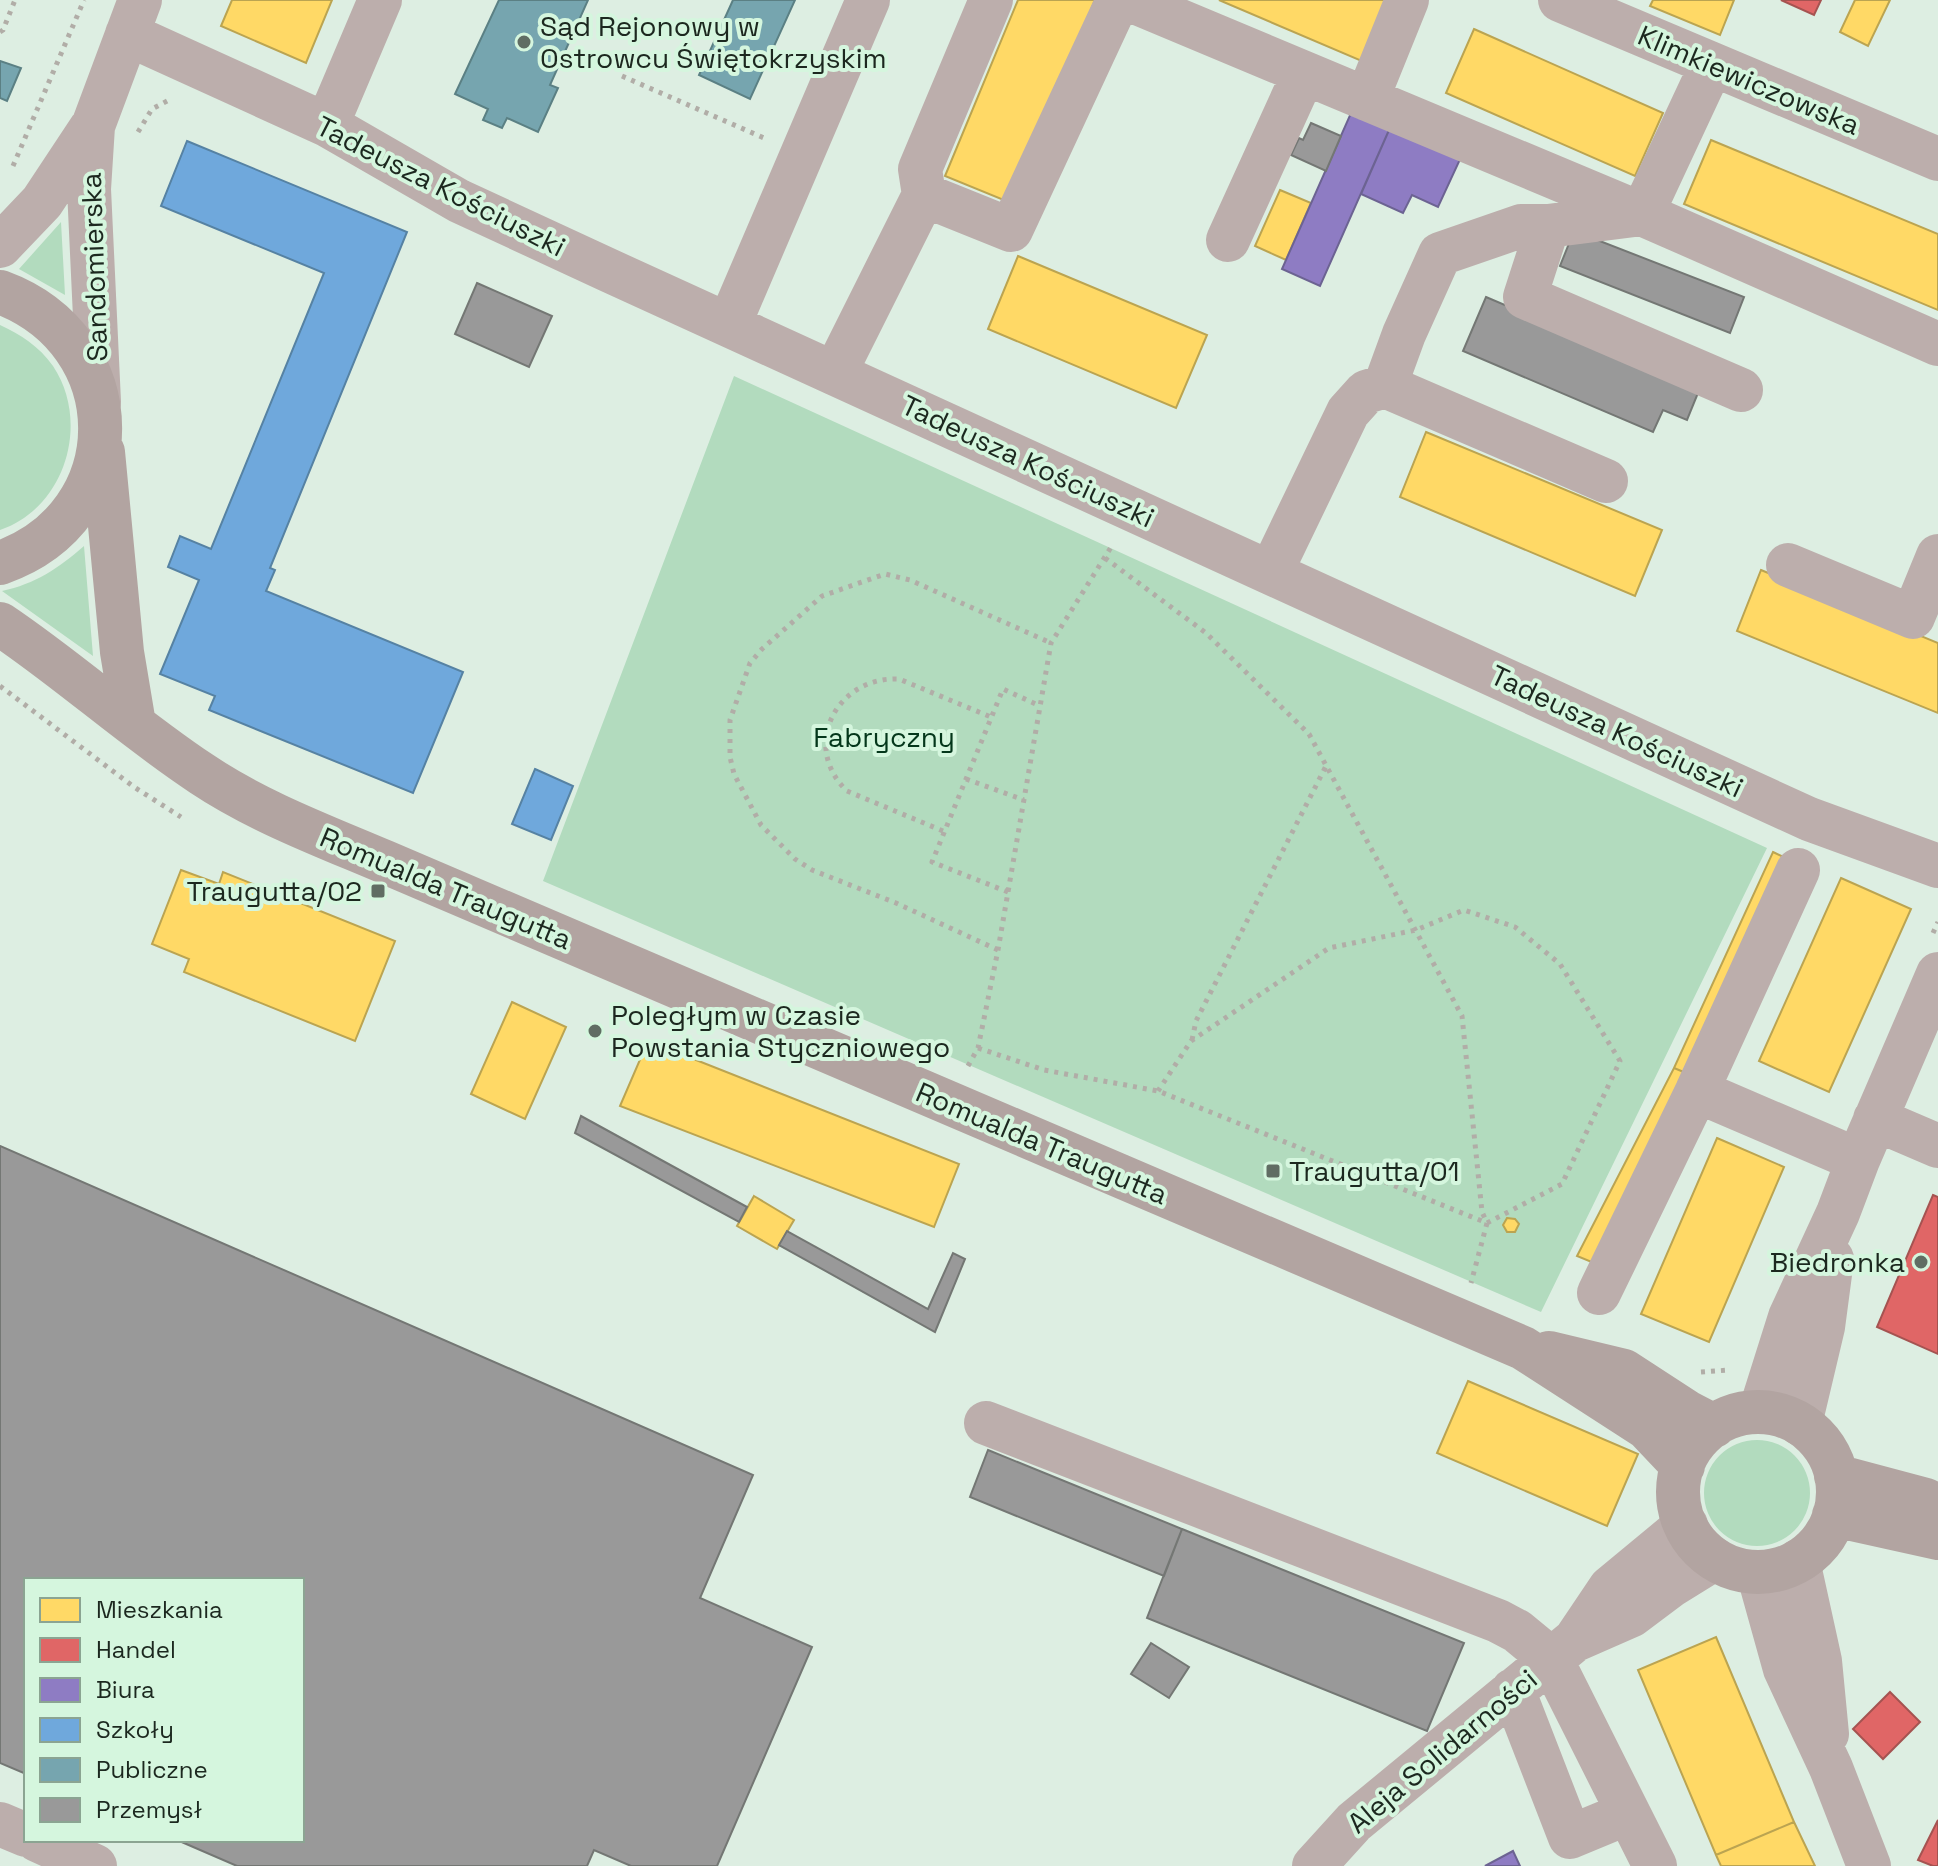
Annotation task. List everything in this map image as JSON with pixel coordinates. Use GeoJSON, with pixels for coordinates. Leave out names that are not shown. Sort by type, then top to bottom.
{"type":"FeatureCollection","features":[{"type":"Feature","properties":{"kind":"main road"},"geometry":{"type":"LineString","coordinates":[[0,292],[31,306],[64,332],[88,367],[100,418],[118,620],[134,724]]}},
{"type":"Feature","properties":{"kind":"main road"},"geometry":{"type":"LineString","coordinates":[[0,563],[47,540],[75,509],[87,491],[94,472],[100,418]]}},
{"type":"Feature","properties":{"kind":"main road","name":"Romualda Traugutta"},"geometry":{"type":"LineString","coordinates":[[0,624],[45,654],[204,776],[289,821],[1523,1348],[1647,1428],[1683,1466]]}},
{"type":"Feature","properties":{"kind":"main road","name":"Romualda Traugutta"},"geometry":{"type":"LineString","coordinates":[[1523,1348],[1624,1371],[1714,1426]]}},
{"type":"Feature","properties":{"kind":"main road"},"geometry":{"type":"LineString","coordinates":[[1729,1418],[1780,1418],[1827,1451],[1835,1496],[1824,1537],[1808,1554],[1778,1566],[1733,1568],[1714,1559],[1695,1541],[1686,1525],[1679,1488],[1683,1466],[1694,1446],[1714,1426],[1729,1418]]}},
{"type":"Feature","properties":{"kind":"main road"},"geometry":{"type":"LineString","coordinates":[[1835,1496],[1926,1500],[1938,1508]]}},
{"type":"Feature","properties":{"kind":"main road"},"geometry":{"type":"LineString","coordinates":[[1835,1496],[1938,1538]]}},
{"type":"Feature","properties":{"kind":"street"},"geometry":{"type":"LineString","coordinates":[[327,125],[380,0]]}},
{"type":"Feature","properties":{"kind":"street"},"geometry":{"type":"LineString","coordinates":[[729,325],[868,0]]}},
{"type":"Feature","properties":{"kind":"street"},"geometry":{"type":"LineString","coordinates":[[835,373],[924,195],[920,169],[991,0]]}},
{"type":"Feature","properties":{"kind":"street"},"geometry":{"type":"LineString","coordinates":[[924,195],[1011,230],[1118,0]]}},
{"type":"Feature","properties":{"kind":"street"},"geometry":{"type":"LineString","coordinates":[[1130,0],[1642,214],[1938,344]]}},
{"type":"Feature","properties":{"kind":"street"},"geometry":{"type":"LineString","coordinates":[[1367,99],[1407,0]]}},
{"type":"Feature","properties":{"kind":"street","name":"Klimkiewiczowska"},"geometry":{"type":"LineString","coordinates":[[1561,0],[1938,159]]}},
{"type":"Feature","properties":{"kind":"street","name":"Tadeusza Kościuszki"},"geometry":{"type":"LineString","coordinates":[[134,17],[459,201],[1809,819],[1938,866]]}},
{"type":"Feature","properties":{"kind":"street","name":"Sandomierska"},"geometry":{"type":"LineString","coordinates":[[0,246],[42,202],[93,126],[134,17]]}},
{"type":"Feature","properties":{"kind":"street"},"geometry":{"type":"LineString","coordinates":[[1642,214],[1712,64]]}},
{"type":"Feature","properties":{"kind":"street"},"geometry":{"type":"LineString","coordinates":[[1228,240],[1304,73]]}},
{"type":"Feature","properties":{"kind":"street","name":"Sandomierska"},"geometry":{"type":"LineString","coordinates":[[93,126],[89,189],[100,418]]}},
{"type":"Feature","properties":{"kind":"street"},"geometry":{"type":"LineString","coordinates":[[1385,386],[1404,334],[1440,254],[1521,226],[1548,226],[1642,214]]}},
{"type":"Feature","properties":{"kind":"street"},"geometry":{"type":"LineString","coordinates":[[1548,226],[1525,297],[1741,390]]}},
{"type":"Feature","properties":{"kind":"street"},"geometry":{"type":"LineString","coordinates":[[1271,572],[1348,412],[1366,392],[1385,386],[1606,481]]}},
{"type":"Feature","properties":{"kind":"street"},"geometry":{"type":"LineString","coordinates":[[1788,565],[1925,623],[1938,556]]}},
{"type":"Feature","properties":{"kind":"street"},"geometry":{"type":"LineString","coordinates":[[1599,1293],[1697,1091],[1798,870]]}},
{"type":"Feature","properties":{"kind":"street"},"geometry":{"type":"LineString","coordinates":[[1780,1418],[1823,1327],[1838,1213],[1934,958]]}},
{"type":"Feature","properties":{"kind":"street"},"geometry":{"type":"LineString","coordinates":[[1697,1091],[1858,1160]]}},
{"type":"Feature","properties":{"kind":"street"},"geometry":{"type":"LineString","coordinates":[[1875,1119],[1938,1146]]}},
{"type":"Feature","properties":{"kind":"street"},"geometry":{"type":"LineString","coordinates":[[986,1423],[1498,1621],[1563,1650],[1628,1813],[1655,1866]]}},
{"type":"Feature","properties":{"kind":"street","name":"Aleja Solidarności"},"geometry":{"type":"LineString","coordinates":[[1563,1650],[1610,1588],[1686,1525]]}},
{"type":"Feature","properties":{"kind":"street","name":"Aleja Solidarności"},"geometry":{"type":"LineString","coordinates":[[1314,1866],[1354,1822],[1563,1650],[1632,1615],[1714,1559]]}},
{"type":"Feature","properties":{"kind":"street"},"geometry":{"type":"LineString","coordinates":[[1778,1566],[1820,1661],[1831,1768],[1869,1866]]}},
{"type":"Feature","properties":{"kind":"street"},"geometry":{"type":"LineString","coordinates":[[1513,1690],[1570,1837],[1628,1813]]}},
{"type":"Feature","properties":{"kind":"street"},"geometry":{"type":"LineString","coordinates":[[0,1824],[24,1834]]}},
{"type":"Feature","properties":{"kind":"street"},"geometry":{"type":"LineString","coordinates":[[41,1842],[95,1866]]}},
{"type":"Feature","properties":{"kind":"path"},"geometry":{"type":"LineString","coordinates":[[0,32],[15,0]]}},
{"type":"Feature","properties":{"kind":"path"},"geometry":{"type":"LineString","coordinates":[[12,168],[84,0]]}},
{"type":"Feature","properties":{"kind":"path"},"geometry":{"type":"LineString","coordinates":[[622,76],[801,154]]}},
{"type":"Feature","properties":{"kind":"path"},"geometry":{"type":"LineString","coordinates":[[953,1104],[978,1048],[1051,643],[1116,539]]}},
{"type":"Feature","properties":{"kind":"path"},"geometry":{"type":"LineString","coordinates":[[1105,558],[1206,633],[1309,734],[1462,1016],[1482,1212],[1487,1223],[1472,1282],[1456,1319]]}},
{"type":"Feature","properties":{"kind":"path"},"geometry":{"type":"LineString","coordinates":[[998,950],[896,903],[812,870],[783,849],[761,825],[734,774],[730,757],[730,720],[750,663],[779,634],[822,596],[885,574],[910,580],[1051,643]]}},
{"type":"Feature","properties":{"kind":"path"},"geometry":{"type":"LineString","coordinates":[[943,831],[847,791],[835,780],[825,748],[828,723],[841,703],[858,690],[889,679],[899,679],[991,717]]}},
{"type":"Feature","properties":{"kind":"path"},"geometry":{"type":"LineString","coordinates":[[0,686],[134,787],[181,817]]}},
{"type":"Feature","properties":{"kind":"path"},"geometry":{"type":"LineString","coordinates":[[1008,892],[932,862],[1003,689],[1040,706]]}},
{"type":"Feature","properties":{"kind":"path"},"geometry":{"type":"LineString","coordinates":[[1158,1091],[1191,1041],[1196,1021],[1326,766]]}},
{"type":"Feature","properties":{"kind":"path"},"geometry":{"type":"LineString","coordinates":[[966,779],[1024,800]]}},
{"type":"Feature","properties":{"kind":"path"},"geometry":{"type":"LineString","coordinates":[[978,1048],[1044,1070],[1158,1091],[1487,1223],[1562,1184],[1620,1061],[1560,964],[1515,927],[1464,910],[1416,930],[1329,948],[1191,1041]]}},
{"type":"Feature","properties":{"kind":"path"},"geometry":{"type":"LineString","coordinates":[[1934,958],[1938,922]]}},
{"type":"Feature","properties":{"kind":"path"},"geometry":{"type":"LineString","coordinates":[[1691,1372],[1729,1371],[1740,1365]]}},
{"type":"Feature","properties":{"kind":"green space"},"geometry":{"type":"Polygon","coordinates":[[[61,222],[65,295],[19,269],[61,222]]]}},
{"type":"Feature","properties":{"kind":"green space"},"geometry":{"type":"Polygon","coordinates":[[[0,325],[29,342],[53,366],[64,389],[70,413],[70,437],[65,461],[41,503],[22,519],[0,530],[0,325]]]}},
{"type":"Feature","properties":{"kind":"green space","name":"Fabryczny"},"geometry":{"type":"Polygon","coordinates":[[[734,376],[1767,848],[1541,1312],[543,881],[734,376]]]}},
{"type":"Feature","properties":{"kind":"green space"},"geometry":{"type":"Polygon","coordinates":[[[84,546],[93,656],[2,591],[46,574],[84,546]]]}},
{"type":"Feature","properties":{"kind":"green space"},"geometry":{"type":"Polygon","coordinates":[[[1757,1440],[1777,1444],[1795,1455],[1806,1473],[1810,1493],[1806,1513],[1795,1531],[1777,1542],[1757,1546],[1737,1542],[1719,1531],[1708,1513],[1704,1493],[1708,1473],[1719,1455],[1737,1444],[1757,1440]]]}},
{"type":"Feature","properties":{"kind":"building: Mieszkania"},"geometry":{"type":"Polygon","coordinates":[[[232,0],[332,0],[306,63],[221,26],[232,0]]]}},
{"type":"Feature","properties":{"kind":"building: Mieszkania"},"geometry":{"type":"Polygon","coordinates":[[[1018,0],[1095,0],[1011,203],[945,176],[1018,0]]]}},
{"type":"Feature","properties":{"kind":"building: Mieszkania"},"geometry":{"type":"Polygon","coordinates":[[[1219,0],[1392,0],[1371,65],[1219,0]]]}},
{"type":"Feature","properties":{"kind":"building: Mieszkania"},"geometry":{"type":"Polygon","coordinates":[[[1653,0],[1734,0],[1720,35],[1650,6],[1653,0]]]}},
{"type":"Feature","properties":{"kind":"building: Mieszkania"},"geometry":{"type":"Polygon","coordinates":[[[1855,0],[1890,0],[1868,46],[1840,32],[1855,0]]]}},
{"type":"Feature","properties":{"kind":"building: Mieszkania"},"geometry":{"type":"Polygon","coordinates":[[[1474,29],[1663,113],[1635,176],[1446,93],[1474,29]]]}},
{"type":"Feature","properties":{"kind":"building: Mieszkania"},"geometry":{"type":"Polygon","coordinates":[[[1711,140],[1938,234],[1938,310],[1684,204],[1711,140]]]}},
{"type":"Feature","properties":{"kind":"building: Mieszkania"},"geometry":{"type":"Polygon","coordinates":[[[1280,190],[1311,203],[1286,260],[1255,246],[1280,190]]]}},
{"type":"Feature","properties":{"kind":"building: Mieszkania"},"geometry":{"type":"Polygon","coordinates":[[[1018,256],[1207,335],[1176,408],[988,329],[1018,256]]]}},
{"type":"Feature","properties":{"kind":"building: Mieszkania"},"geometry":{"type":"Polygon","coordinates":[[[1426,432],[1662,530],[1635,596],[1400,497],[1426,432]]]}},
{"type":"Feature","properties":{"kind":"building: Mieszkania"},"geometry":{"type":"Polygon","coordinates":[[[1761,570],[1938,643],[1938,713],[1737,631],[1761,570]]]}},
{"type":"Feature","properties":{"kind":"building: Mieszkania"},"geometry":{"type":"Polygon","coordinates":[[[1773,852],[1790,860],[1691,1075],[1674,1068],[1773,852]]]}},
{"type":"Feature","properties":{"kind":"building: Mieszkania"},"geometry":{"type":"Polygon","coordinates":[[[181,870],[219,884],[223,872],[395,941],[355,1041],[184,972],[189,959],[152,944],[181,870]]]}},
{"type":"Feature","properties":{"kind":"building: Mieszkania"},"geometry":{"type":"Polygon","coordinates":[[[1841,878],[1911,909],[1829,1092],[1759,1061],[1841,878]]]}},
{"type":"Feature","properties":{"kind":"building: Mieszkania"},"geometry":{"type":"Polygon","coordinates":[[[512,1002],[566,1027],[525,1119],[471,1094],[512,1002]]]}},
{"type":"Feature","properties":{"kind":"building: Mieszkania"},"geometry":{"type":"Polygon","coordinates":[[[648,1041],[959,1164],[934,1227],[620,1106],[648,1041]]]}},
{"type":"Feature","properties":{"kind":"building: Mieszkania"},"geometry":{"type":"Polygon","coordinates":[[[1674,1068],[1691,1075],[1594,1263],[1577,1256],[1674,1068]]]}},
{"type":"Feature","properties":{"kind":"building: Mieszkania"},"geometry":{"type":"Polygon","coordinates":[[[1717,1138],[1784,1167],[1709,1342],[1641,1314],[1717,1138]]]}},
{"type":"Feature","properties":{"kind":"building: Mieszkania"},"geometry":{"type":"Polygon","coordinates":[[[754,1196],[794,1220],[777,1249],[737,1226],[754,1196]]]}},
{"type":"Feature","properties":{"kind":"building: Mieszkania"},"geometry":{"type":"Polygon","coordinates":[[[1507,1218],[1515,1219],[1519,1224],[1515,1232],[1507,1232],[1503,1225],[1507,1218]]]}},
{"type":"Feature","properties":{"kind":"building: Mieszkania"},"geometry":{"type":"Polygon","coordinates":[[[1468,1381],[1638,1454],[1607,1526],[1437,1453],[1468,1381]]]}},
{"type":"Feature","properties":{"kind":"building: Mieszkania"},"geometry":{"type":"Polygon","coordinates":[[[1716,1637],[1794,1822],[1716,1855],[1638,1670],[1716,1637]]]}},
{"type":"Feature","properties":{"kind":"building: Mieszkania"},"geometry":{"type":"Polygon","coordinates":[[[1794,1822],[1815,1866],[1721,1866],[1716,1855],[1794,1822]]]}},
{"type":"Feature","properties":{"kind":"building: Handel"},"geometry":{"type":"Polygon","coordinates":[[[1781,0],[1821,0],[1814,15],[1781,0]]]}},
{"type":"Feature","properties":{"kind":"building: Handel","name":"Biedronka"},"geometry":{"type":"Polygon","coordinates":[[[1933,1195],[1938,1197],[1938,1354],[1877,1327],[1933,1195]]]}},
{"type":"Feature","properties":{"kind":"building: Handel"},"geometry":{"type":"Polygon","coordinates":[[[1890,1692],[1920,1722],[1883,1759],[1853,1729],[1890,1692]]]}},
{"type":"Feature","properties":{"kind":"building: Handel"},"geometry":{"type":"Polygon","coordinates":[[[1938,1820],[1938,1866],[1933,1866],[1918,1860],[1938,1820]]]}},
{"type":"Feature","properties":{"kind":"building: Biura"},"geometry":{"type":"Polygon","coordinates":[[[1355,104],[1393,121],[1320,286],[1282,269],[1355,104]]]}},
{"type":"Feature","properties":{"kind":"building: Biura"},"geometry":{"type":"Polygon","coordinates":[[[1393,121],[1462,155],[1438,207],[1412,195],[1403,213],[1361,194],[1393,121]]]}},
{"type":"Feature","properties":{"kind":"building: Biura"},"geometry":{"type":"Polygon","coordinates":[[[1513,1851],[1520,1866],[1485,1866],[1513,1851]]]}},
{"type":"Feature","properties":{"kind":"building: Szkoły"},"geometry":{"type":"Polygon","coordinates":[[[187,141],[407,232],[270,568],[275,570],[266,591],[463,672],[413,793],[209,710],[215,696],[160,674],[199,580],[168,567],[180,536],[211,549],[324,273],[161,206],[187,141]]]}},
{"type":"Feature","properties":{"kind":"building: Szkoły"},"geometry":{"type":"Polygon","coordinates":[[[535,769],[573,786],[551,840],[512,824],[535,769]]]}},
{"type":"Feature","properties":{"kind":"building: Publiczne","name":"Sąd Rejonowy w Ostrowcu Świętokrzyskim"},"geometry":{"type":"Polygon","coordinates":[[[499,0],[588,0],[550,85],[558,88],[538,132],[507,118],[502,128],[483,120],[488,109],[455,94],[499,0]]]}},
{"type":"Feature","properties":{"kind":"building: Publiczne","name":"Sąd Rejonowy w Ostrowcu Świętokrzyskim"},"geometry":{"type":"Polygon","coordinates":[[[733,0],[795,0],[750,99],[699,75],[733,0]]]}},
{"type":"Feature","properties":{"kind":"building: Publiczne"},"geometry":{"type":"Polygon","coordinates":[[[0,61],[21,68],[7,101],[0,98],[0,61]]]}},
{"type":"Feature","properties":{"kind":"building: Przemysł"},"geometry":{"type":"Polygon","coordinates":[[[1311,123],[1341,136],[1326,171],[1291,155],[1311,123]]]}},
{"type":"Feature","properties":{"kind":"building: Przemysł"},"geometry":{"type":"Polygon","coordinates":[[[1574,231],[1744,297],[1730,333],[1560,266],[1574,231]]]}},
{"type":"Feature","properties":{"kind":"building: Przemysł"},"geometry":{"type":"Polygon","coordinates":[[[477,283],[552,316],[529,367],[455,334],[477,283]]]}},
{"type":"Feature","properties":{"kind":"building: Przemysł"},"geometry":{"type":"Polygon","coordinates":[[[1486,297],[1700,388],[1687,420],[1663,410],[1653,432],[1463,351],[1486,297]]]}},
{"type":"Feature","properties":{"kind":"building: Przemysł"},"geometry":{"type":"Polygon","coordinates":[[[581,1116],[747,1207],[739,1222],[575,1133],[581,1116]]]}},
{"type":"Feature","properties":{"kind":"building: Przemysł"},"geometry":{"type":"Polygon","coordinates":[[[0,1146],[753,1475],[700,1598],[812,1647],[717,1866],[631,1866],[594,1850],[587,1866],[237,1866],[182,1842],[304,1842],[304,1578],[24,1578],[24,1773],[0,1763],[0,1146]]]}},
{"type":"Feature","properties":{"kind":"building: Przemysł"},"geometry":{"type":"Polygon","coordinates":[[[787,1231],[928,1309],[953,1253],[965,1259],[935,1332],[779,1245],[787,1231]]]}},
{"type":"Feature","properties":{"kind":"building: Przemysł"},"geometry":{"type":"Polygon","coordinates":[[[988,1450],[1182,1529],[1164,1576],[970,1497],[988,1450]]]}},
{"type":"Feature","properties":{"kind":"building: Przemysł"},"geometry":{"type":"Polygon","coordinates":[[[1182,1529],[1464,1643],[1427,1731],[1147,1618],[1182,1529]]]}},
{"type":"Feature","properties":{"kind":"building: Przemysł"},"geometry":{"type":"Polygon","coordinates":[[[1151,1643],[1189,1667],[1169,1698],[1131,1674],[1151,1643]]]}},
{"type":"Feature","properties":{"kind":"place","name":"Sąd Rejonowy w Ostrowcu Świętokrzyskim"},"geometry":{"type":"Point","coordinates":[524,42]}},
{"type":"Feature","properties":{"kind":"place","name":"Traugutta/02"},"geometry":{"type":"Point","coordinates":[378,891]}},
{"type":"Feature","properties":{"kind":"place","name":"Poległym w Czasie Powstania Styczniowego"},"geometry":{"type":"Point","coordinates":[595,1031]}},
{"type":"Feature","properties":{"kind":"place","name":"Traugutta/01"},"geometry":{"type":"Point","coordinates":[1273,1171]}},
{"type":"Feature","properties":{"kind":"place","name":"Biedronka"},"geometry":{"type":"Point","coordinates":[1921,1262]}}]}
